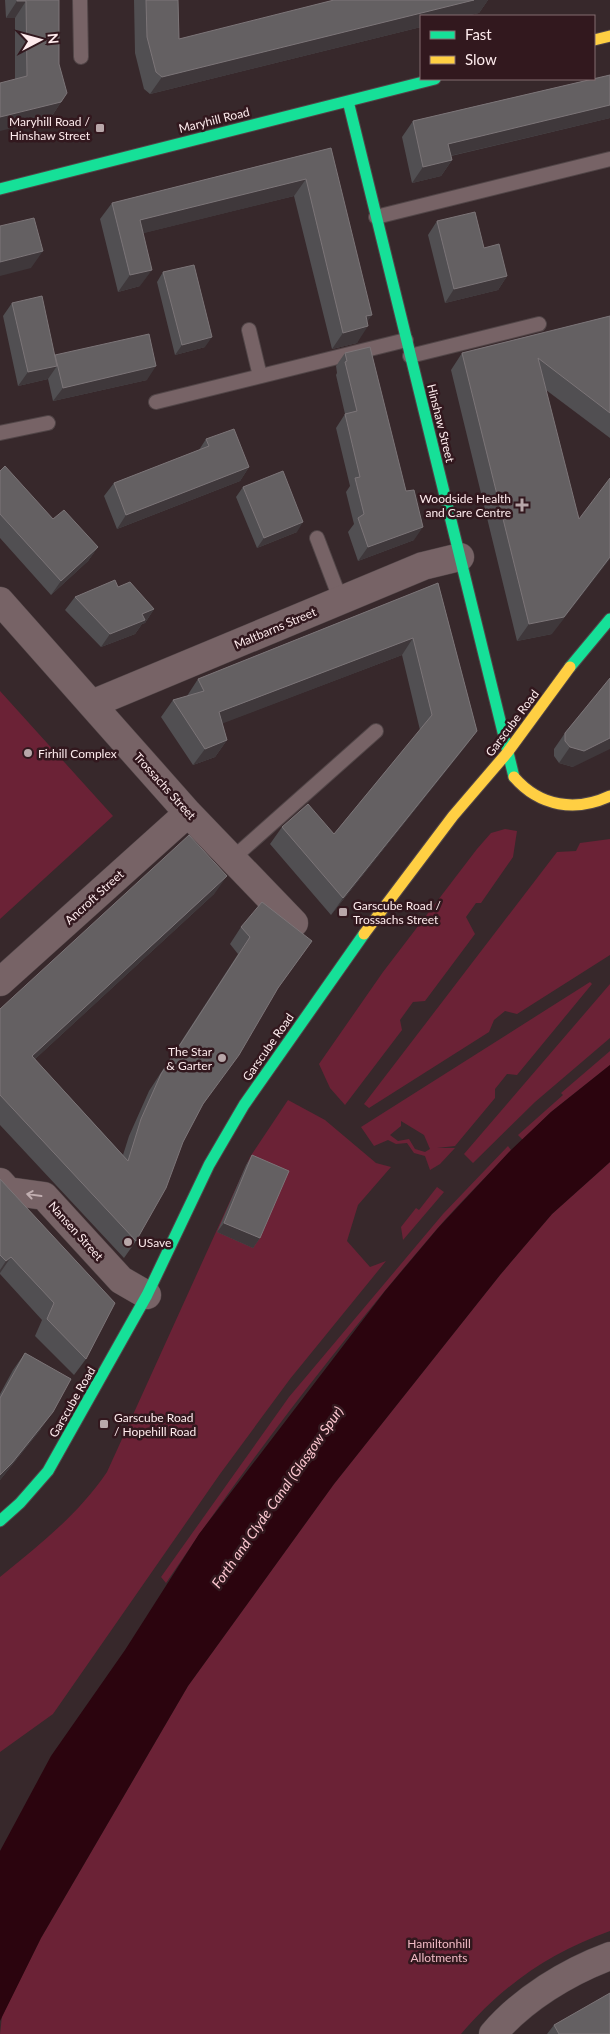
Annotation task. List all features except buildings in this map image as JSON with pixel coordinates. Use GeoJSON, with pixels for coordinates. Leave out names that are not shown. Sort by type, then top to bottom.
{"type":"FeatureCollection","features":[{"type":"Feature","properties":{"kind":"street"},"geometry":{"type":"LineString","coordinates":[[595,40],[610,36]]}},
{"type":"Feature","properties":{"kind":"street","name":"Maryhill Road"},"geometry":{"type":"LineString","coordinates":[[0,189],[431,80]]}},
{"type":"Feature","properties":{"kind":"street","name":"Hinshaw Street"},"geometry":{"type":"LineString","coordinates":[[348,101],[513,776],[520,786],[546,800],[568,807],[591,805],[610,796]]}},
{"type":"Feature","properties":{"kind":"street","name":"Maltbarns Street"},"geometry":{"type":"LineString","coordinates":[[92,704],[423,566],[460,557]]}},
{"type":"Feature","properties":{"kind":"street","name":"Trossachs Street"},"geometry":{"type":"LineString","coordinates":[[0,601],[188,813],[294,923]]}},
{"type":"Feature","properties":{"kind":"street","name":"Garscube Road"},"geometry":{"type":"LineString","coordinates":[[0,1521],[20,1503],[48,1471],[147,1295],[209,1165],[244,1105],[340,966],[453,816],[507,753],[573,663],[610,619]]}},
{"type":"Feature","properties":{"kind":"street","name":"Ancroft Street"},"geometry":{"type":"LineString","coordinates":[[0,982],[188,813]]}},
{"type":"Feature","properties":{"kind":"street","name":"Nansen Street"},"geometry":{"type":"LineString","coordinates":[[0,1182],[8,1191],[44,1196],[121,1280],[147,1295]]}},
{"type":"Feature","properties":{"kind":"street"},"geometry":{"type":"LineString","coordinates":[[493,2034],[517,2010],[536,1996],[580,1969],[610,1956]]}},
{"type":"Feature","properties":{"kind":"lane"},"geometry":{"type":"LineString","coordinates":[[80,0],[81,57]]}},
{"type":"Feature","properties":{"kind":"lane"},"geometry":{"type":"LineString","coordinates":[[376,217],[610,159]]}},
{"type":"Feature","properties":{"kind":"lane"},"geometry":{"type":"LineString","coordinates":[[410,356],[540,324]]}},
{"type":"Feature","properties":{"kind":"lane"},"geometry":{"type":"LineString","coordinates":[[249,330],[260,376]]}},
{"type":"Feature","properties":{"kind":"lane"},"geometry":{"type":"LineString","coordinates":[[156,402],[406,340]]}},
{"type":"Feature","properties":{"kind":"lane"},"geometry":{"type":"LineString","coordinates":[[0,434],[48,423]]}},
{"type":"Feature","properties":{"kind":"lane"},"geometry":{"type":"LineString","coordinates":[[317,538],[342,601]]}},
{"type":"Feature","properties":{"kind":"lane"},"geometry":{"type":"LineString","coordinates":[[232,859],[376,731]]}},
{"type":"Feature","properties":{"kind":"green space","name":"Firhill Complex"},"geometry":{"type":"Polygon","coordinates":[[[0,691],[113,816],[0,919],[0,691]]]}},
{"type":"Feature","properties":{"kind":"green space"},"geometry":{"type":"Polygon","coordinates":[[[505,829],[517,831],[513,857],[481,903],[476,903],[466,917],[475,934],[425,1001],[413,1002],[400,1020],[402,1030],[345,1105],[330,1088],[319,1064],[383,972],[477,849],[491,833],[505,829]]]}},
{"type":"Feature","properties":{"kind":"green space"},"geometry":{"type":"Polygon","coordinates":[[[610,839],[610,955],[517,1014],[505,1011],[494,1020],[489,1032],[369,1108],[364,1104],[557,852],[576,851],[580,843],[610,839]]]}},
{"type":"Feature","properties":{"kind":"green space"},"geometry":{"type":"Polygon","coordinates":[[[590,982],[592,984],[517,1075],[507,1074],[495,1089],[495,1098],[455,1146],[437,1148],[455,1148],[440,1164],[430,1170],[425,1156],[414,1153],[407,1143],[396,1144],[388,1140],[374,1146],[361,1127],[590,982]],[[401,1121],[401,1126],[390,1135],[398,1141],[409,1139],[415,1149],[425,1152],[430,1149],[424,1135],[401,1121]]]}},
{"type":"Feature","properties":{"kind":"green space"},"geometry":{"type":"Polygon","coordinates":[[[610,984],[610,1038],[535,1102],[473,1163],[464,1154],[610,984]]]}},
{"type":"Feature","properties":{"kind":"green space"},"geometry":{"type":"Polygon","coordinates":[[[610,1051],[610,1065],[551,1112],[523,1140],[518,1135],[563,1095],[561,1093],[610,1051]]]}},
{"type":"Feature","properties":{"kind":"green space"},"geometry":{"type":"Polygon","coordinates":[[[288,1100],[325,1120],[376,1163],[391,1167],[358,1205],[347,1241],[370,1267],[386,1261],[290,1379],[220,1474],[53,1714],[0,1752],[0,1577],[71,1516],[107,1472],[250,1157],[288,1100]]]}},
{"type":"Feature","properties":{"kind":"green space"},"geometry":{"type":"Polygon","coordinates":[[[508,1146],[511,1150],[454,1209],[330,1359],[229,1492],[166,1583],[161,1577],[289,1397],[443,1214],[508,1146]]]}},
{"type":"Feature","properties":{"kind":"green space","name":"Hamiltonhill Allotments"},"geometry":{"type":"Polygon","coordinates":[[[610,1162],[610,1931],[567,1949],[528,1972],[493,2000],[461,2034],[0,2034],[2,2016],[41,1938],[188,1686],[334,1484],[500,1275],[552,1214],[610,1162]]]}},
{"type":"Feature","properties":{"kind":"green space"},"geometry":{"type":"Polygon","coordinates":[[[437,1187],[444,1192],[403,1240],[401,1227],[416,1208],[419,1210],[437,1187]]]}},
{"type":"Feature","properties":{"kind":"water","name":"Forth and Clyde Canal (Glasgow Spur)"},"geometry":{"type":"Polygon","coordinates":[[[610,1065],[610,1162],[552,1214],[500,1275],[334,1484],[188,1686],[41,1938],[0,2021],[0,1851],[51,1756],[125,1650],[199,1534],[385,1291],[438,1228],[511,1150],[551,1112],[610,1065]]]}},
{"type":"Feature","properties":{"kind":"traffic: fast"},"geometry":{"type":"LineString","coordinates":[[0,189],[431,80]]}},
{"type":"Feature","properties":{"kind":"traffic: fast"},"geometry":{"type":"LineString","coordinates":[[348,101],[514,777]]}},
{"type":"Feature","properties":{"kind":"traffic: fast"},"geometry":{"type":"LineString","coordinates":[[570,667],[610,619]]}},
{"type":"Feature","properties":{"kind":"traffic: fast"},"geometry":{"type":"LineString","coordinates":[[0,1521],[20,1503],[48,1471],[147,1295],[209,1165],[244,1105],[364,934]]}},
{"type":"Feature","properties":{"kind":"traffic: slow"},"geometry":{"type":"LineString","coordinates":[[595,40],[610,36]]}},
{"type":"Feature","properties":{"kind":"traffic: slow"},"geometry":{"type":"LineString","coordinates":[[364,934],[453,816],[507,753],[570,667]]}},
{"type":"Feature","properties":{"kind":"traffic: slow"},"geometry":{"type":"LineString","coordinates":[[514,777],[535,795],[559,804],[584,804],[610,796]]}},
{"type":"Feature","properties":{"kind":"place","name":"Maryhill Road / Hinshaw Street"},"geometry":{"type":"Point","coordinates":[100,128]}},
{"type":"Feature","properties":{"kind":"place","name":"Woodside Health and Care Centre"},"geometry":{"type":"Point","coordinates":[522,505]}},
{"type":"Feature","properties":{"kind":"place","name":"Firhill Complex"},"geometry":{"type":"Point","coordinates":[28,753]}},
{"type":"Feature","properties":{"kind":"place","name":"Garscube Road / Trossachs Street"},"geometry":{"type":"Point","coordinates":[343,912]}},
{"type":"Feature","properties":{"kind":"place","name":"The Star & Garter"},"geometry":{"type":"Point","coordinates":[222,1058]}},
{"type":"Feature","properties":{"kind":"place","name":"USave"},"geometry":{"type":"Point","coordinates":[128,1242]}},
{"type":"Feature","properties":{"kind":"place","name":"Garscube Road / Hopehill Road"},"geometry":{"type":"Point","coordinates":[104,1424]}}]}
